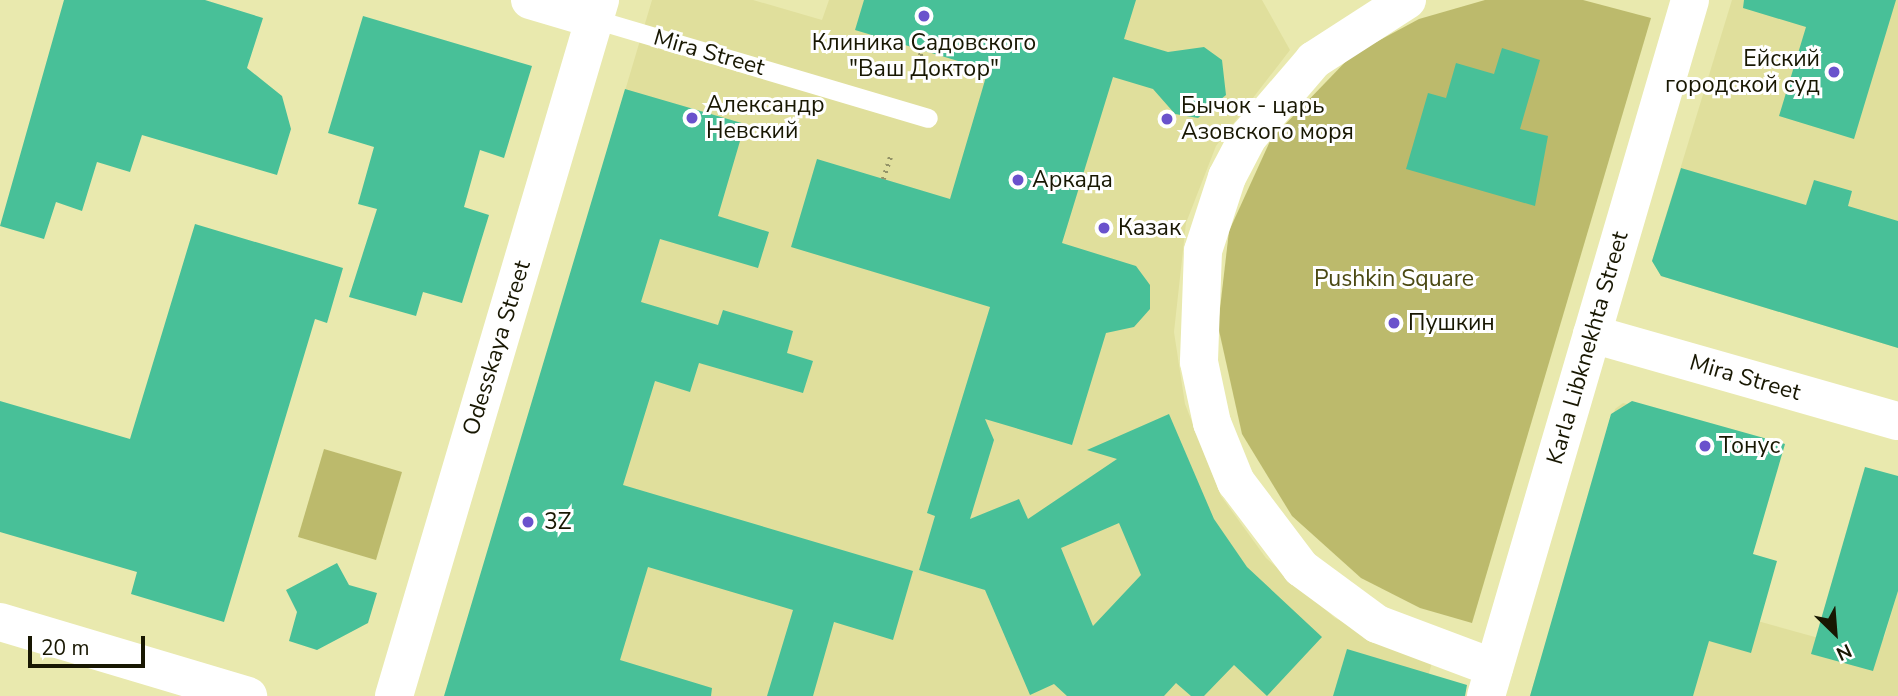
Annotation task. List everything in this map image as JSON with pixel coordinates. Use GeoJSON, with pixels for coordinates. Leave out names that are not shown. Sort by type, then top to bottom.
{"type":"FeatureCollection","features":[{"type":"Feature","properties":{"kind":"street","name":"Mira Street"},"geometry":{"type":"LineString","coordinates":[[530,0],[597,9]]}},
{"type":"Feature","properties":{"kind":"street"},"geometry":{"type":"LineString","coordinates":[[1408,0],[1314,60],[1248,137],[1227,177],[1203,251],[1199,362],[1212,423],[1236,482],[1301,568],[1377,624],[1490,682]]}},
{"type":"Feature","properties":{"kind":"street","name":"Karla Libknekhta Street"},"geometry":{"type":"LineString","coordinates":[[1490,682],[1689,0]]}},
{"type":"Feature","properties":{"kind":"street","name":"Odesskaya Street"},"geometry":{"type":"LineString","coordinates":[[394,696],[597,9]]}},
{"type":"Feature","properties":{"kind":"street","name":"Mira Street"},"geometry":{"type":"LineString","coordinates":[[1592,334],[1898,421]]}},
{"type":"Feature","properties":{"kind":"street"},"geometry":{"type":"LineString","coordinates":[[0,622],[248,696]]}},
{"type":"Feature","properties":{"kind":"lane","name":"Mira Street"},"geometry":{"type":"LineString","coordinates":[[597,9],[928,118]]}},
{"type":"Feature","properties":{"kind":"path"},"geometry":{"type":"LineString","coordinates":[[918,62],[922,50]]}},
{"type":"Feature","properties":{"kind":"path"},"geometry":{"type":"LineString","coordinates":[[883,179],[891,155]]}},
{"type":"Feature","properties":{"kind":"shaded area"},"geometry":{"type":"Polygon","coordinates":[[[652,0],[753,0],[822,20],[829,0],[1262,0],[1290,50],[1216,146],[1186,223],[1174,332],[1185,404],[1221,496],[1266,558],[1335,618],[1432,663],[1422,696],[445,696],[652,0]]]}},
{"type":"Feature","properties":{"kind":"shaded area"},"geometry":{"type":"Polygon","coordinates":[[[1732,0],[1898,0],[1898,348],[1661,276],[1652,261],[1732,0]]]}},
{"type":"Feature","properties":{"kind":"shaded area"},"geometry":{"type":"Polygon","coordinates":[[[1623,403],[1785,444],[1729,613],[1833,642],[1838,625],[1884,638],[1898,591],[1898,696],[1530,696],[1615,409],[1623,403]]]}},
{"type":"Feature","properties":{"kind":"green space","name":"Pushkin Square"},"geometry":{"type":"Polygon","coordinates":[[[1485,0],[1583,0],[1651,18],[1472,623],[1420,608],[1361,578],[1292,516],[1242,434],[1218,326],[1229,231],[1271,139],[1352,55],[1419,19],[1485,0]]]}},
{"type":"Feature","properties":{"kind":"green space"},"geometry":{"type":"Polygon","coordinates":[[[324,449],[402,472],[376,560],[298,537],[324,449]]]}},
{"type":"Feature","properties":{"kind":"building"},"geometry":{"type":"Polygon","coordinates":[[[64,0],[205,0],[263,18],[247,68],[282,96],[291,129],[277,175],[142,135],[130,172],[97,162],[82,211],[56,202],[44,239],[0,226],[64,0]]]}},
{"type":"Feature","properties":{"kind":"building"},"geometry":{"type":"Polygon","coordinates":[[[864,0],[1136,0],[1124,39],[1168,52],[1204,47],[1222,60],[1226,95],[1198,118],[1175,114],[1153,89],[1113,77],[1062,243],[1136,266],[1150,285],[1150,309],[1134,327],[1106,333],[1072,445],[985,419],[994,440],[970,519],[1019,499],[1028,519],[1117,459],[1087,450],[1169,414],[1214,519],[1247,567],[1322,637],[1267,696],[1234,665],[1204,696],[1191,696],[1176,683],[1164,696],[1067,696],[1054,684],[1030,695],[985,590],[919,570],[935,516],[927,513],[990,307],[791,247],[817,159],[950,199],[988,70],[855,30],[864,0]],[[1119,523],[1061,548],[1093,626],[1141,575],[1119,523]]]}},
{"type":"Feature","properties":{"kind":"building","name":"Ейский городской суд"},"geometry":{"type":"Polygon","coordinates":[[[1744,0],[1896,0],[1854,139],[1779,116],[1806,27],[1743,8],[1744,0]]]}},
{"type":"Feature","properties":{"kind":"building"},"geometry":{"type":"Polygon","coordinates":[[[363,16],[532,66],[504,158],[480,150],[464,207],[489,215],[462,303],[423,292],[416,316],[349,297],[377,209],[358,204],[374,147],[328,133],[363,16]]]}},
{"type":"Feature","properties":{"kind":"building"},"geometry":{"type":"Polygon","coordinates":[[[1502,48],[1540,60],[1520,129],[1548,136],[1535,206],[1406,169],[1428,93],[1446,98],[1456,63],[1494,74],[1502,48]]]}},
{"type":"Feature","properties":{"kind":"building"},"geometry":{"type":"Polygon","coordinates":[[[625,89],[745,124],[718,216],[769,232],[758,268],[660,239],[641,302],[718,325],[723,310],[793,331],[787,353],[813,361],[803,393],[699,363],[690,392],[655,381],[623,485],[913,571],[893,640],[834,622],[813,696],[767,696],[793,610],[648,567],[620,660],[712,688],[711,696],[444,696],[625,89]]]}},
{"type":"Feature","properties":{"kind":"building"},"geometry":{"type":"Polygon","coordinates":[[[1681,168],[1806,205],[1814,180],[1852,191],[1848,206],[1898,221],[1898,348],[1661,276],[1652,261],[1681,168]]]}},
{"type":"Feature","properties":{"kind":"building"},"geometry":{"type":"Polygon","coordinates":[[[195,224],[343,268],[327,323],[315,319],[224,622],[131,594],[137,572],[0,532],[0,401],[130,439],[195,224]]]}},
{"type":"Feature","properties":{"kind":"building"},"geometry":{"type":"Polygon","coordinates":[[[1632,401],[1785,444],[1753,554],[1777,561],[1751,653],[1709,641],[1693,696],[1530,696],[1611,414],[1632,401]]]}},
{"type":"Feature","properties":{"kind":"building"},"geometry":{"type":"Polygon","coordinates":[[[1865,467],[1898,476],[1898,591],[1873,671],[1811,654],[1865,467]]]}},
{"type":"Feature","properties":{"kind":"building"},"geometry":{"type":"Polygon","coordinates":[[[337,563],[349,585],[377,593],[368,623],[317,650],[289,641],[297,612],[286,590],[337,563]]]}},
{"type":"Feature","properties":{"kind":"building"},"geometry":{"type":"Polygon","coordinates":[[[1347,649],[1467,685],[1465,696],[1333,696],[1347,649]]]}},
{"type":"Feature","properties":{"kind":"place","name":"Клиника Садовского \"Ваш Доктор\""},"geometry":{"type":"Point","coordinates":[924,16]}},
{"type":"Feature","properties":{"kind":"place","name":"Ейский городской суд"},"geometry":{"type":"Point","coordinates":[1834,72]}},
{"type":"Feature","properties":{"kind":"place","name":"Александр Невский"},"geometry":{"type":"Point","coordinates":[692,118]}},
{"type":"Feature","properties":{"kind":"place","name":"Бычок - царь Азовского моря"},"geometry":{"type":"Point","coordinates":[1167,119]}},
{"type":"Feature","properties":{"kind":"place","name":"Аркада"},"geometry":{"type":"Point","coordinates":[1018,180]}},
{"type":"Feature","properties":{"kind":"place","name":"Казак"},"geometry":{"type":"Point","coordinates":[1104,228]}},
{"type":"Feature","properties":{"kind":"place","name":"Пушкин"},"geometry":{"type":"Point","coordinates":[1394,323]}},
{"type":"Feature","properties":{"kind":"place","name":"Тонус"},"geometry":{"type":"Point","coordinates":[1705,446]}},
{"type":"Feature","properties":{"kind":"place","name":"3Z"},"geometry":{"type":"Point","coordinates":[528,522]}}]}
